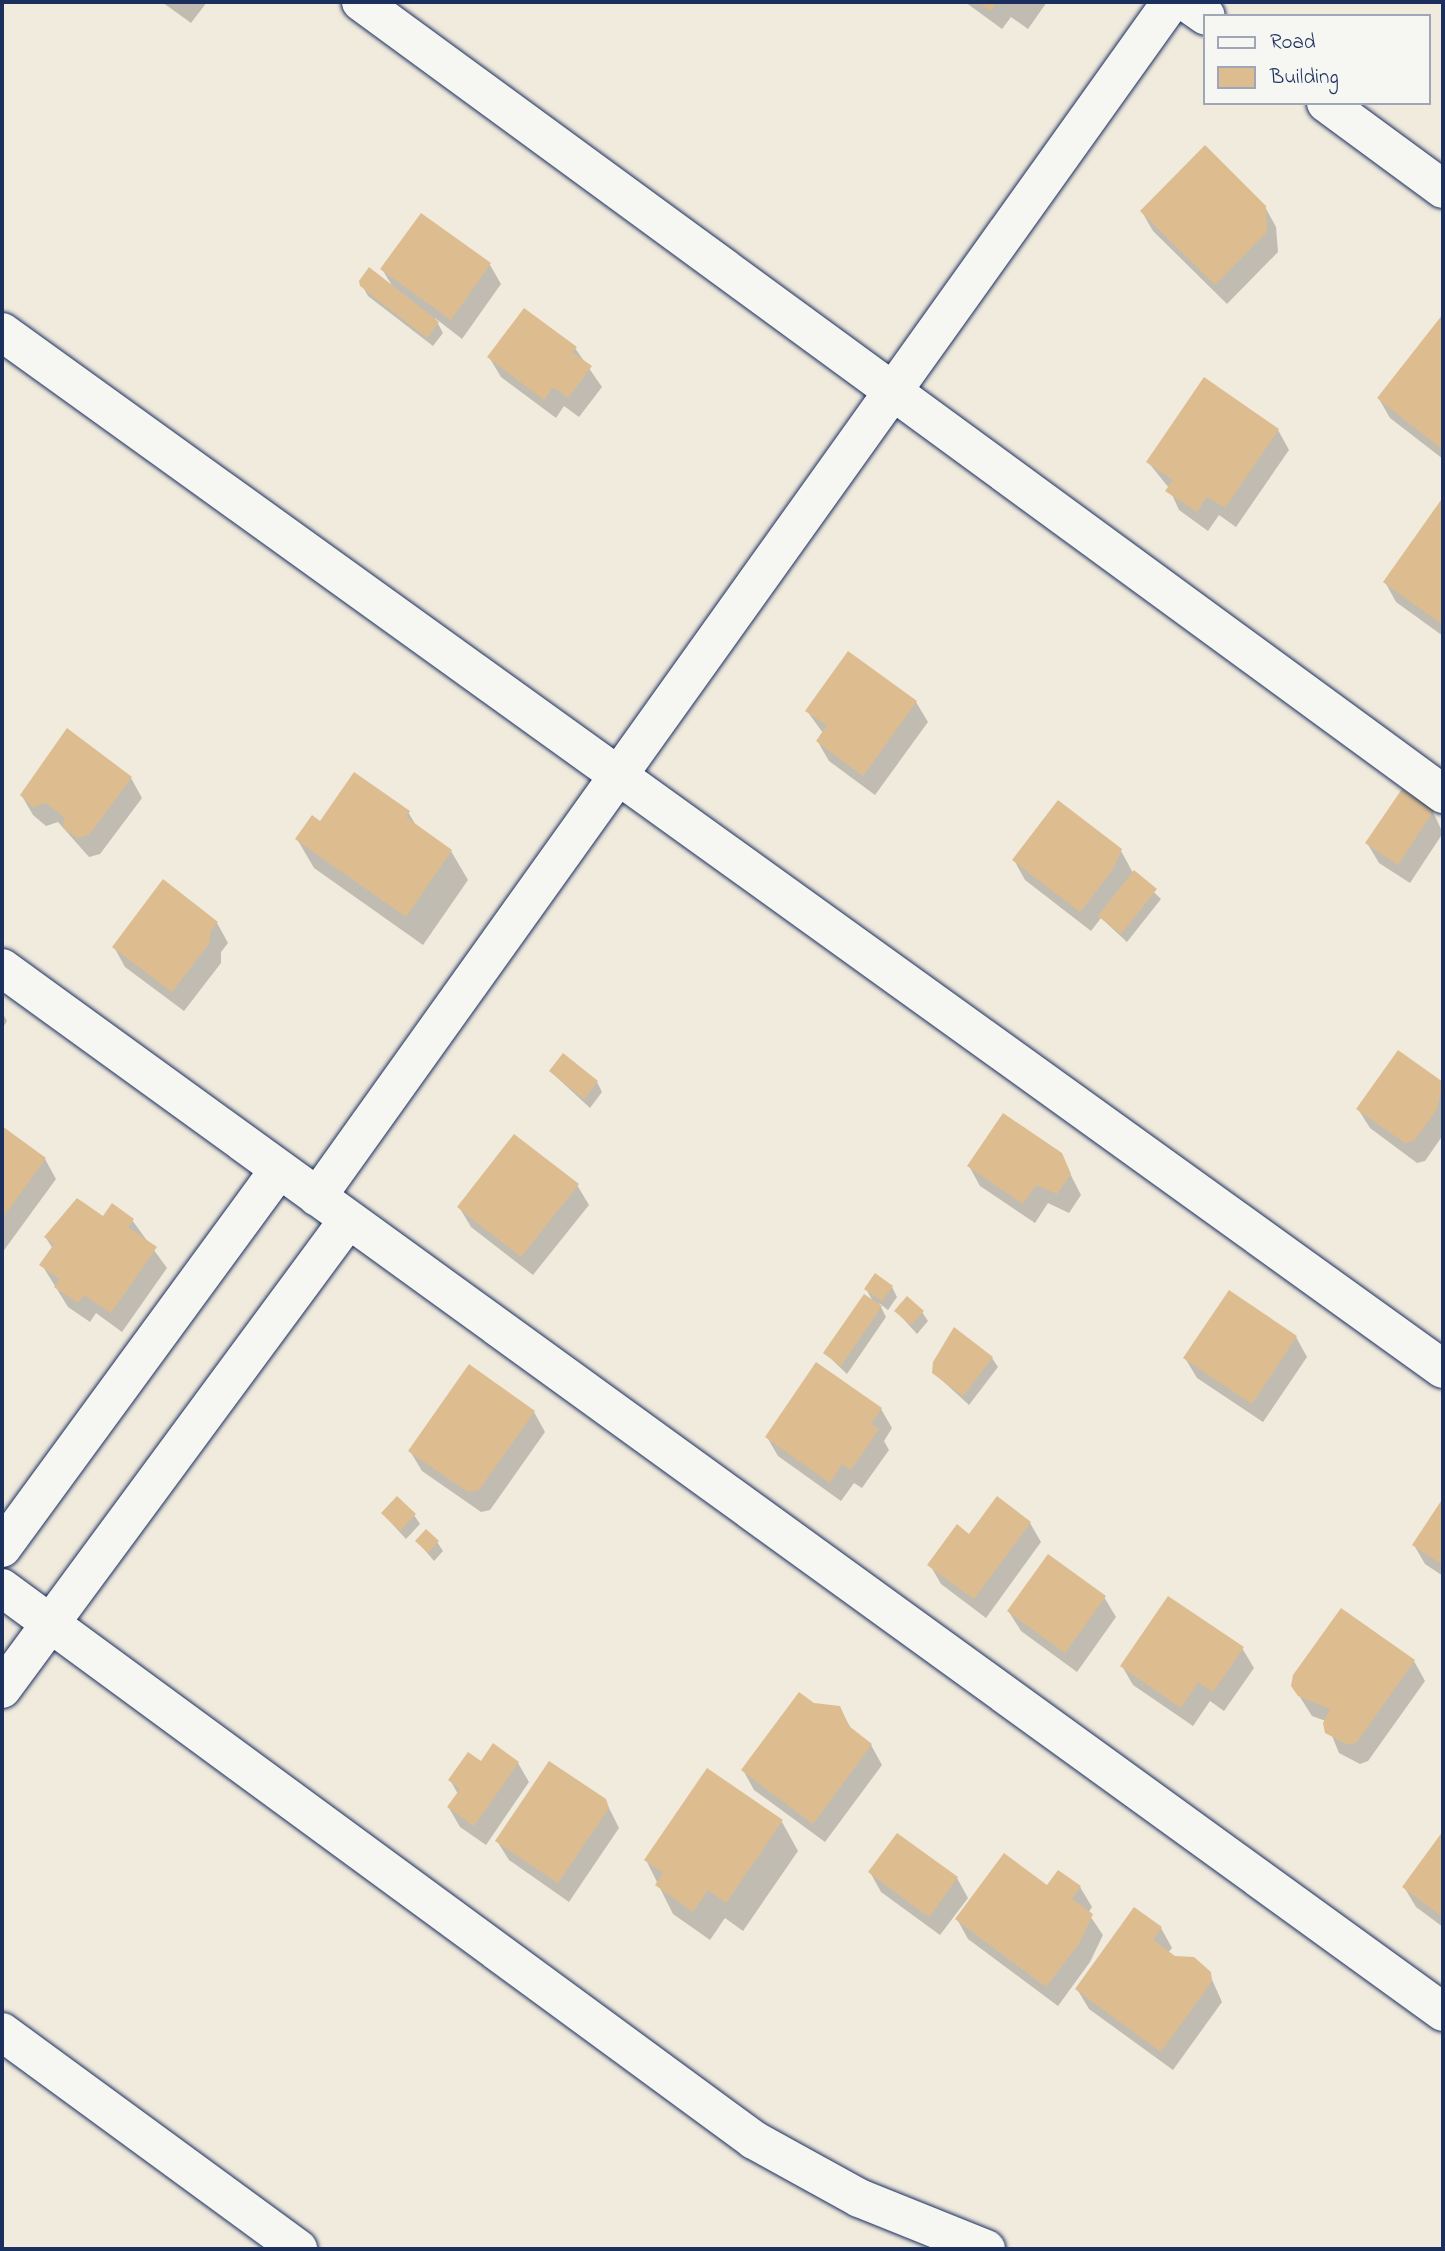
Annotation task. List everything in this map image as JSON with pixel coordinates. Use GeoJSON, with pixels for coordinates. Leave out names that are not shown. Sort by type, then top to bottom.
{"type":"FeatureCollection","features":[{"type":"Feature","properties":{"kind":"street"},"geometry":{"type":"LineString","coordinates":[[360,2],[1443,794]]}},
{"type":"Feature","properties":{"kind":"street"},"geometry":{"type":"LineString","coordinates":[[317,1197],[1171,2]]}},
{"type":"Feature","properties":{"kind":"street"},"geometry":{"type":"LineString","coordinates":[[1186,2],[1204,15]]}},
{"type":"Feature","properties":{"kind":"street"},"geometry":{"type":"LineString","coordinates":[[1329,105],[1443,189]]}},
{"type":"Feature","properties":{"kind":"street"},"geometry":{"type":"LineString","coordinates":[[2,332],[1443,1369]]}},
{"type":"Feature","properties":{"kind":"street"},"geometry":{"type":"LineString","coordinates":[[2,968],[1443,2012]]}},
{"type":"Feature","properties":{"kind":"street"},"geometry":{"type":"LineString","coordinates":[[2,1548],[279,1169]]}},
{"type":"Feature","properties":{"kind":"street"},"geometry":{"type":"LineString","coordinates":[[2,1689],[348,1220]]}},
{"type":"Feature","properties":{"kind":"street"},"geometry":{"type":"LineString","coordinates":[[2,1588],[754,2140],[859,2199],[986,2249]]}},
{"type":"Feature","properties":{"kind":"street"},"geometry":{"type":"LineString","coordinates":[[2,2032],[298,2249]]}},
{"type":"Feature","properties":{"kind":"building"},"geometry":{"type":"Polygon","coordinates":[[[978,2],[997,2],[991,11],[978,2]]]}},
{"type":"Feature","properties":{"kind":"building"},"geometry":{"type":"Polygon","coordinates":[[[1205,145],[1266,206],[1267,232],[1215,285],[1140,211],[1205,145]]]}},
{"type":"Feature","properties":{"kind":"building"},"geometry":{"type":"Polygon","coordinates":[[[421,213],[491,263],[451,320],[380,269],[421,213]]]}},
{"type":"Feature","properties":{"kind":"building"},"geometry":{"type":"Polygon","coordinates":[[[369,267],[439,322],[427,338],[360,286],[359,281],[369,267]]]}},
{"type":"Feature","properties":{"kind":"building"},"geometry":{"type":"Polygon","coordinates":[[[524,308],[577,347],[572,352],[592,366],[568,398],[553,387],[544,400],[487,357],[524,308]]]}},
{"type":"Feature","properties":{"kind":"building"},"geometry":{"type":"Polygon","coordinates":[[[1443,314],[1443,450],[1377,398],[1443,314]]]}},
{"type":"Feature","properties":{"kind":"building"},"geometry":{"type":"Polygon","coordinates":[[[1204,377],[1279,429],[1225,508],[1207,497],[1197,512],[1165,491],[1173,480],[1146,462],[1204,377]]]}},
{"type":"Feature","properties":{"kind":"building"},"geometry":{"type":"Polygon","coordinates":[[[1441,500],[1443,502],[1443,625],[1383,582],[1441,500]]]}},
{"type":"Feature","properties":{"kind":"building"},"geometry":{"type":"Polygon","coordinates":[[[848,651],[917,701],[863,776],[816,741],[827,725],[805,711],[848,651]]]}},
{"type":"Feature","properties":{"kind":"building"},"geometry":{"type":"Polygon","coordinates":[[[67,728],[132,777],[89,835],[77,838],[63,828],[64,817],[46,803],[33,807],[20,795],[67,728]]]}},
{"type":"Feature","properties":{"kind":"building"},"geometry":{"type":"Polygon","coordinates":[[[354,772],[410,811],[406,817],[452,850],[406,917],[295,839],[312,815],[320,821],[354,772]]]}},
{"type":"Feature","properties":{"kind":"building"},"geometry":{"type":"Polygon","coordinates":[[[1402,789],[1434,810],[1398,865],[1365,843],[1402,789]]]}},
{"type":"Feature","properties":{"kind":"building"},"geometry":{"type":"Polygon","coordinates":[[[1058,800],[1122,849],[1113,869],[1080,912],[1012,860],[1058,800]]]}},
{"type":"Feature","properties":{"kind":"building"},"geometry":{"type":"Polygon","coordinates":[[[1134,870],[1157,889],[1121,934],[1098,916],[1134,870]]]}},
{"type":"Feature","properties":{"kind":"building"},"geometry":{"type":"Polygon","coordinates":[[[163,879],[218,922],[210,932],[210,942],[172,992],[112,947],[163,879]]]}},
{"type":"Feature","properties":{"kind":"building"},"geometry":{"type":"Polygon","coordinates":[[[1398,1050],[1443,1082],[1437,1109],[1414,1141],[1405,1143],[1356,1109],[1398,1050]]]}},
{"type":"Feature","properties":{"kind":"building"},"geometry":{"type":"Polygon","coordinates":[[[563,1053],[598,1081],[584,1099],[549,1071],[563,1053]]]}},
{"type":"Feature","properties":{"kind":"building"},"geometry":{"type":"Polygon","coordinates":[[[1003,1113],[1062,1153],[1071,1174],[1057,1194],[1036,1185],[1023,1204],[967,1166],[1003,1113]]]}},
{"type":"Feature","properties":{"kind":"building"},"geometry":{"type":"Polygon","coordinates":[[[2,1126],[46,1158],[2,1219],[2,1126]]]}},
{"type":"Feature","properties":{"kind":"building"},"geometry":{"type":"Polygon","coordinates":[[[514,1134],[579,1184],[521,1257],[457,1207],[514,1134]]]}},
{"type":"Feature","properties":{"kind":"building"},"geometry":{"type":"Polygon","coordinates":[[[77,1198],[103,1216],[112,1203],[134,1219],[128,1227],[157,1247],[111,1313],[84,1295],[78,1303],[54,1287],[60,1279],[39,1265],[54,1244],[44,1237],[77,1198]]]}},
{"type":"Feature","properties":{"kind":"building"},"geometry":{"type":"Polygon","coordinates":[[[875,1273],[893,1286],[882,1301],[864,1289],[875,1273]]]}},
{"type":"Feature","properties":{"kind":"building"},"geometry":{"type":"Polygon","coordinates":[[[1229,1290],[1297,1336],[1252,1404],[1183,1358],[1229,1290]]]}},
{"type":"Feature","properties":{"kind":"building"},"geometry":{"type":"Polygon","coordinates":[[[864,1294],[882,1306],[841,1366],[823,1353],[864,1294]]]}},
{"type":"Feature","properties":{"kind":"building"},"geometry":{"type":"Polygon","coordinates":[[[907,1296],[924,1311],[911,1325],[894,1311],[907,1296]]]}},
{"type":"Feature","properties":{"kind":"building"},"geometry":{"type":"Polygon","coordinates":[[[954,1327],[993,1357],[963,1396],[932,1373],[933,1362],[954,1327]]]}},
{"type":"Feature","properties":{"kind":"building"},"geometry":{"type":"Polygon","coordinates":[[[816,1362],[882,1408],[871,1424],[879,1429],[851,1470],[842,1464],[830,1483],[765,1437],[816,1362]]]}},
{"type":"Feature","properties":{"kind":"building"},"geometry":{"type":"Polygon","coordinates":[[[469,1364],[535,1411],[479,1490],[468,1492],[408,1451],[469,1364]]]}},
{"type":"Feature","properties":{"kind":"building"},"geometry":{"type":"Polygon","coordinates":[[[397,1496],[416,1514],[400,1531],[381,1513],[397,1496]]]}},
{"type":"Feature","properties":{"kind":"building"},"geometry":{"type":"Polygon","coordinates":[[[997,1496],[1031,1522],[974,1599],[927,1565],[957,1524],[969,1534],[997,1496]]]}},
{"type":"Feature","properties":{"kind":"building"},"geometry":{"type":"Polygon","coordinates":[[[1443,1498],[1443,1565],[1412,1545],[1443,1498]]]}},
{"type":"Feature","properties":{"kind":"building"},"geometry":{"type":"Polygon","coordinates":[[[426,1529],[439,1541],[428,1553],[415,1541],[426,1529]]]}},
{"type":"Feature","properties":{"kind":"building"},"geometry":{"type":"Polygon","coordinates":[[[1048,1554],[1106,1596],[1065,1653],[1007,1611],[1048,1554]]]}},
{"type":"Feature","properties":{"kind":"building"},"geometry":{"type":"Polygon","coordinates":[[[1168,1596],[1244,1647],[1213,1692],[1198,1682],[1181,1708],[1120,1666],[1168,1596]]]}},
{"type":"Feature","properties":{"kind":"building"},"geometry":{"type":"Polygon","coordinates":[[[1341,1608],[1415,1660],[1357,1742],[1348,1745],[1325,1733],[1323,1723],[1330,1709],[1298,1696],[1291,1686],[1293,1675],[1341,1608]]]}},
{"type":"Feature","properties":{"kind":"building"},"geometry":{"type":"Polygon","coordinates":[[[799,1692],[814,1703],[840,1706],[849,1726],[872,1744],[813,1824],[741,1770],[799,1692]]]}},
{"type":"Feature","properties":{"kind":"building"},"geometry":{"type":"Polygon","coordinates":[[[493,1743],[519,1762],[474,1826],[447,1807],[460,1789],[448,1780],[468,1752],[481,1761],[493,1743]]]}},
{"type":"Feature","properties":{"kind":"building"},"geometry":{"type":"Polygon","coordinates":[[[549,1761],[606,1799],[609,1808],[558,1883],[495,1841],[549,1761]]]}},
{"type":"Feature","properties":{"kind":"building"},"geometry":{"type":"Polygon","coordinates":[[[707,1768],[783,1820],[726,1903],[708,1890],[693,1912],[655,1885],[663,1873],[644,1860],[707,1768]]]}},
{"type":"Feature","properties":{"kind":"building"},"geometry":{"type":"Polygon","coordinates":[[[1443,1831],[1443,1917],[1402,1887],[1443,1831]]]}},
{"type":"Feature","properties":{"kind":"building"},"geometry":{"type":"Polygon","coordinates":[[[897,1833],[958,1877],[929,1917],[868,1872],[897,1833]]]}},
{"type":"Feature","properties":{"kind":"building"},"geometry":{"type":"Polygon","coordinates":[[[1004,1853],[1047,1885],[1058,1870],[1081,1886],[1072,1899],[1093,1914],[1080,1942],[1046,1987],[955,1919],[1004,1853]]]}},
{"type":"Feature","properties":{"kind":"building"},"geometry":{"type":"Polygon","coordinates":[[[1134,1907],[1162,1927],[1153,1940],[1175,1956],[1194,1957],[1211,1972],[1212,1981],[1161,2052],[1075,1989],[1134,1907]]]}}]}
